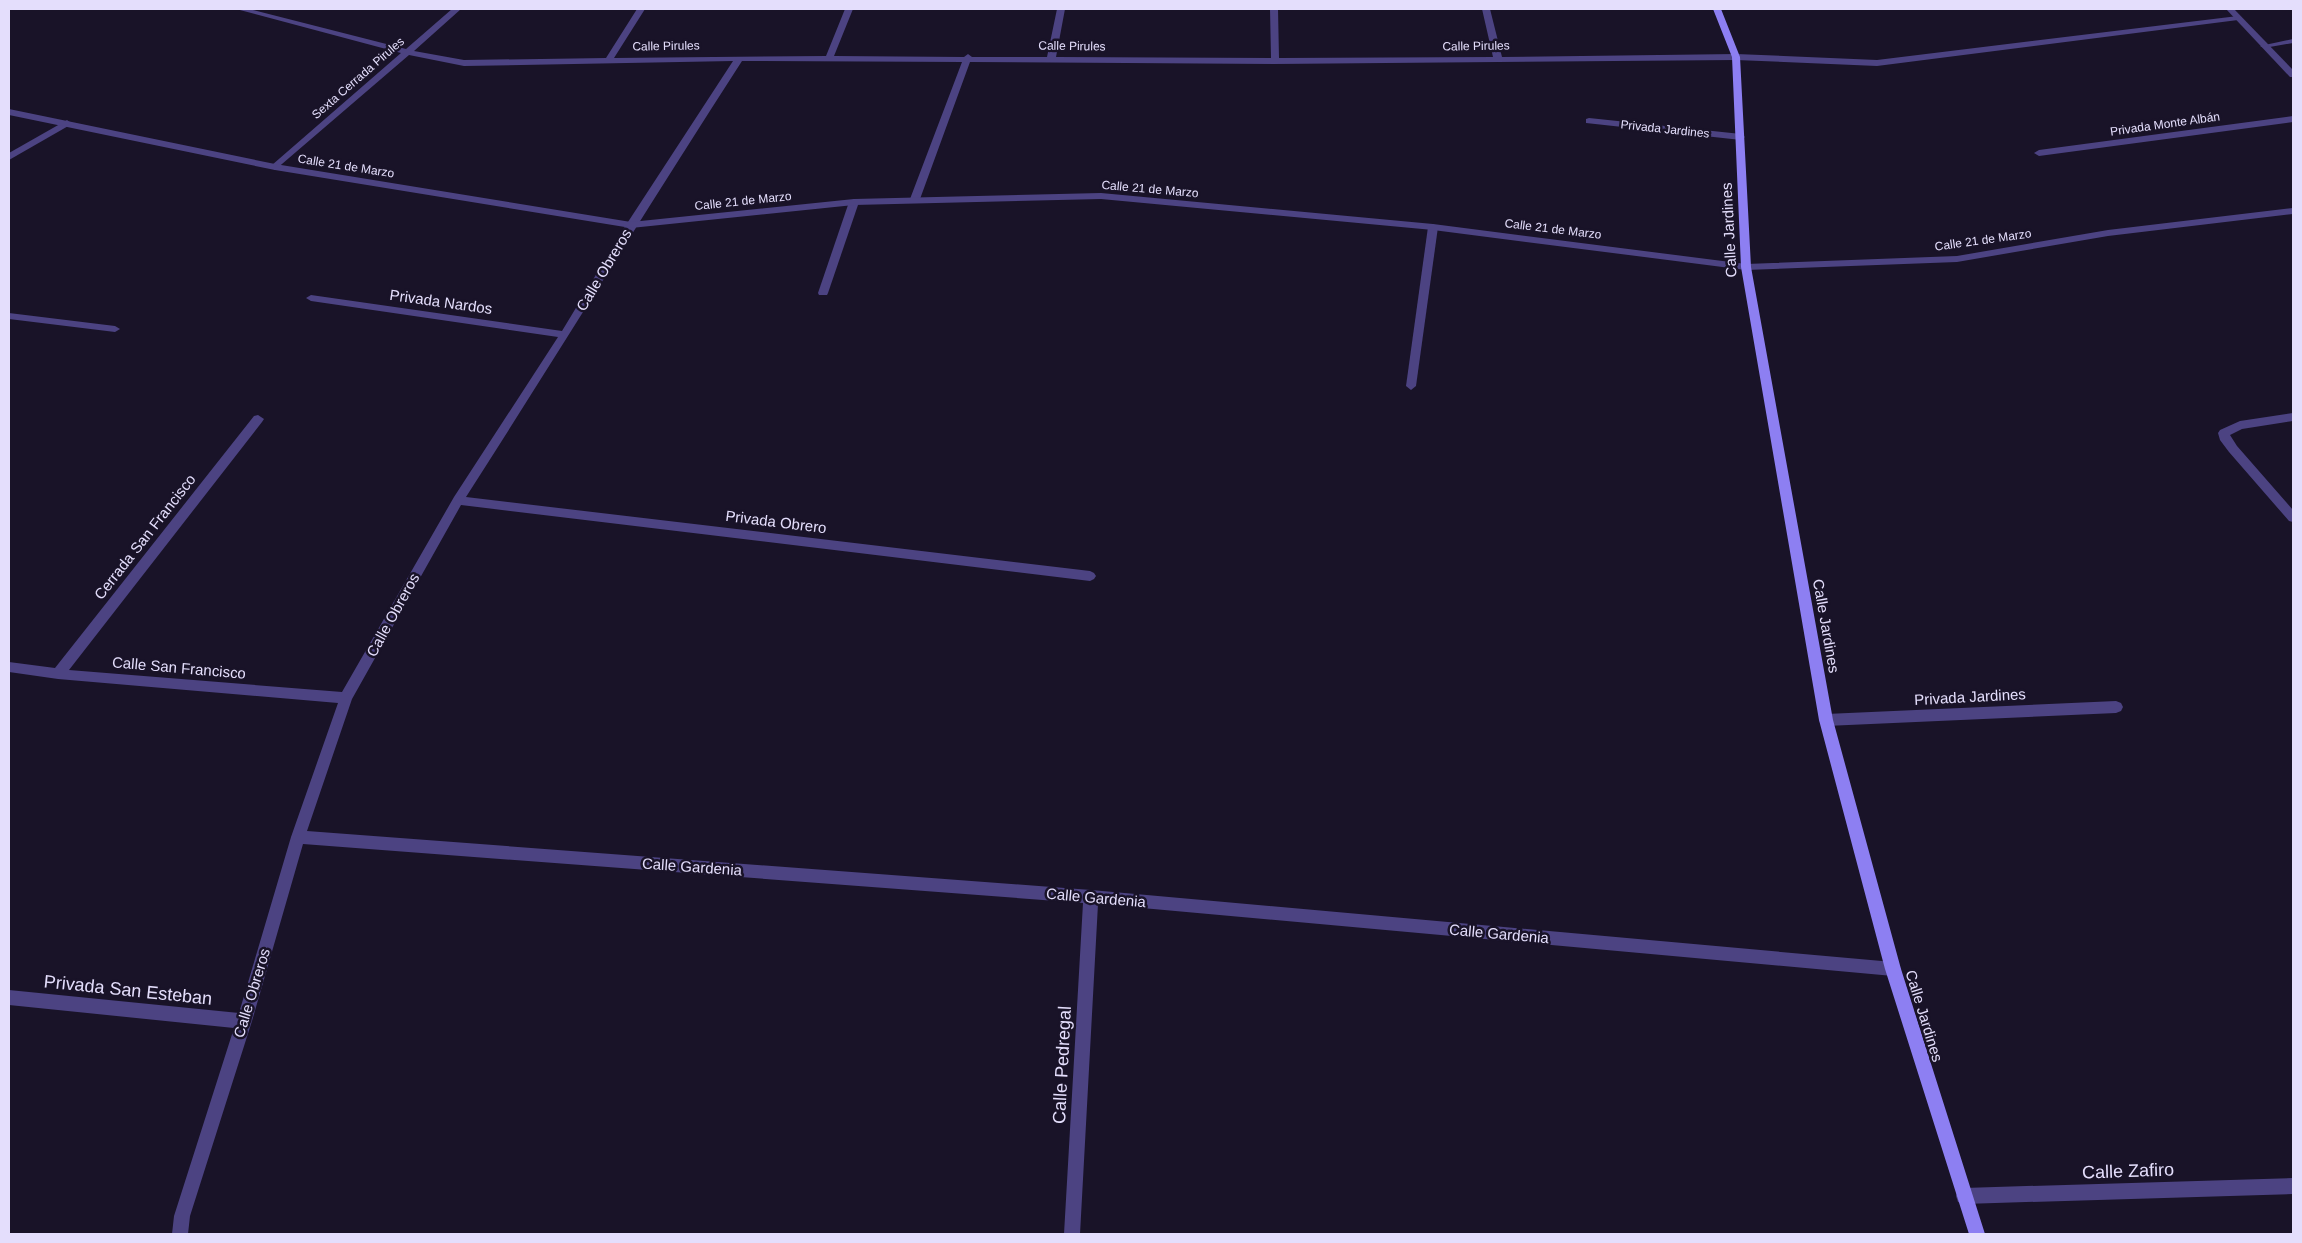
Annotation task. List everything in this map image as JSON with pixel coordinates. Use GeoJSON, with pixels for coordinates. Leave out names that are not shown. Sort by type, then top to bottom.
{"type":"FeatureCollection","features":[{"type":"Feature","properties":{"kind":"main road","name":"Calle Jardines"},"geometry":{"type":"LineString","coordinates":[[1717,9],[1736,57],[1746,267],[1826,720],[1893,969],[1977,1234]]}},
{"type":"Feature","properties":{"kind":"street","name":"Calle Pirules"},"geometry":{"type":"LineString","coordinates":[[240,9],[252,10],[408,52],[464,62],[609,59],[968,57],[1275,61],[1736,57],[1877,63],[2238,18]]}},
{"type":"Feature","properties":{"kind":"street","name":"Sexta Cerrada Pirules"},"geometry":{"type":"LineString","coordinates":[[275,166],[457,9]]}},
{"type":"Feature","properties":{"kind":"street"},"geometry":{"type":"LineString","coordinates":[[609,59],[640,9]]}},
{"type":"Feature","properties":{"kind":"street"},"geometry":{"type":"LineString","coordinates":[[829,58],[849,9]]}},
{"type":"Feature","properties":{"kind":"street"},"geometry":{"type":"LineString","coordinates":[[1051,58],[1061,9]]}},
{"type":"Feature","properties":{"kind":"street"},"geometry":{"type":"LineString","coordinates":[[1274,9],[1275,61]]}},
{"type":"Feature","properties":{"kind":"street"},"geometry":{"type":"LineString","coordinates":[[1486,9],[1498,58]]}},
{"type":"Feature","properties":{"kind":"street"},"geometry":{"type":"LineString","coordinates":[[2230,9],[2293,75]]}},
{"type":"Feature","properties":{"kind":"street"},"geometry":{"type":"LineString","coordinates":[[2264,46],[2293,41]]}},
{"type":"Feature","properties":{"kind":"street"},"geometry":{"type":"LineString","coordinates":[[915,199],[968,57]]}},
{"type":"Feature","properties":{"kind":"street","name":"Calle Obreros"},"geometry":{"type":"LineString","coordinates":[[180,1234],[182,1216],[244,1021],[298,837],[346,698],[458,500],[566,335],[631,225],[738,58]]}},
{"type":"Feature","properties":{"kind":"street","name":"Calle 21 de Marzo"},"geometry":{"type":"LineString","coordinates":[[9,112],[275,166],[631,225],[854,202],[915,199],[1101,196],[1433,227],[1746,267],[1957,259],[2108,233],[2293,211]]}},
{"type":"Feature","properties":{"kind":"street","name":"Privada Monte Albán"},"geometry":{"type":"LineString","coordinates":[[2039,153],[2293,119]]}},
{"type":"Feature","properties":{"kind":"street","name":"Privada Jardines"},"geometry":{"type":"LineString","coordinates":[[1588,121],[1741,138]]}},
{"type":"Feature","properties":{"kind":"street"},"geometry":{"type":"LineString","coordinates":[[9,157],[66,123]]}},
{"type":"Feature","properties":{"kind":"street"},"geometry":{"type":"LineString","coordinates":[[823,292],[854,202]]}},
{"type":"Feature","properties":{"kind":"street"},"geometry":{"type":"LineString","coordinates":[[1411,386],[1433,227]]}},
{"type":"Feature","properties":{"kind":"street","name":"Privada Nardos"},"geometry":{"type":"LineString","coordinates":[[311,298],[566,335]]}},
{"type":"Feature","properties":{"kind":"street"},"geometry":{"type":"LineString","coordinates":[[9,316],[115,329]]}},
{"type":"Feature","properties":{"kind":"street"},"geometry":{"type":"LineString","coordinates":[[2293,417],[2240,425],[2224,433],[2226,440],[2233,449],[2293,518]]}},
{"type":"Feature","properties":{"kind":"street","name":"Cerrada San Francisco"},"geometry":{"type":"LineString","coordinates":[[58,674],[258,419]]}},
{"type":"Feature","properties":{"kind":"street","name":"Privada Obrero"},"geometry":{"type":"LineString","coordinates":[[458,500],[1090,576]]}},
{"type":"Feature","properties":{"kind":"street","name":"Calle San Francisco"},"geometry":{"type":"LineString","coordinates":[[9,667],[58,674],[346,698]]}},
{"type":"Feature","properties":{"kind":"street","name":"Privada Jardines"},"geometry":{"type":"LineString","coordinates":[[1826,720],[2116,707]]}},
{"type":"Feature","properties":{"kind":"street","name":"Calle Gardenia"},"geometry":{"type":"LineString","coordinates":[[298,837],[1092,897],[1893,969]]}},
{"type":"Feature","properties":{"kind":"street","name":"Calle Pedregal"},"geometry":{"type":"LineString","coordinates":[[1072,1234],[1092,897]]}},
{"type":"Feature","properties":{"kind":"street","name":"Privada San Esteban"},"geometry":{"type":"LineString","coordinates":[[9,997],[244,1021]]}},
{"type":"Feature","properties":{"kind":"street","name":"Calle Zafiro"},"geometry":{"type":"LineString","coordinates":[[1964,1196],[2293,1186]]}}]}
